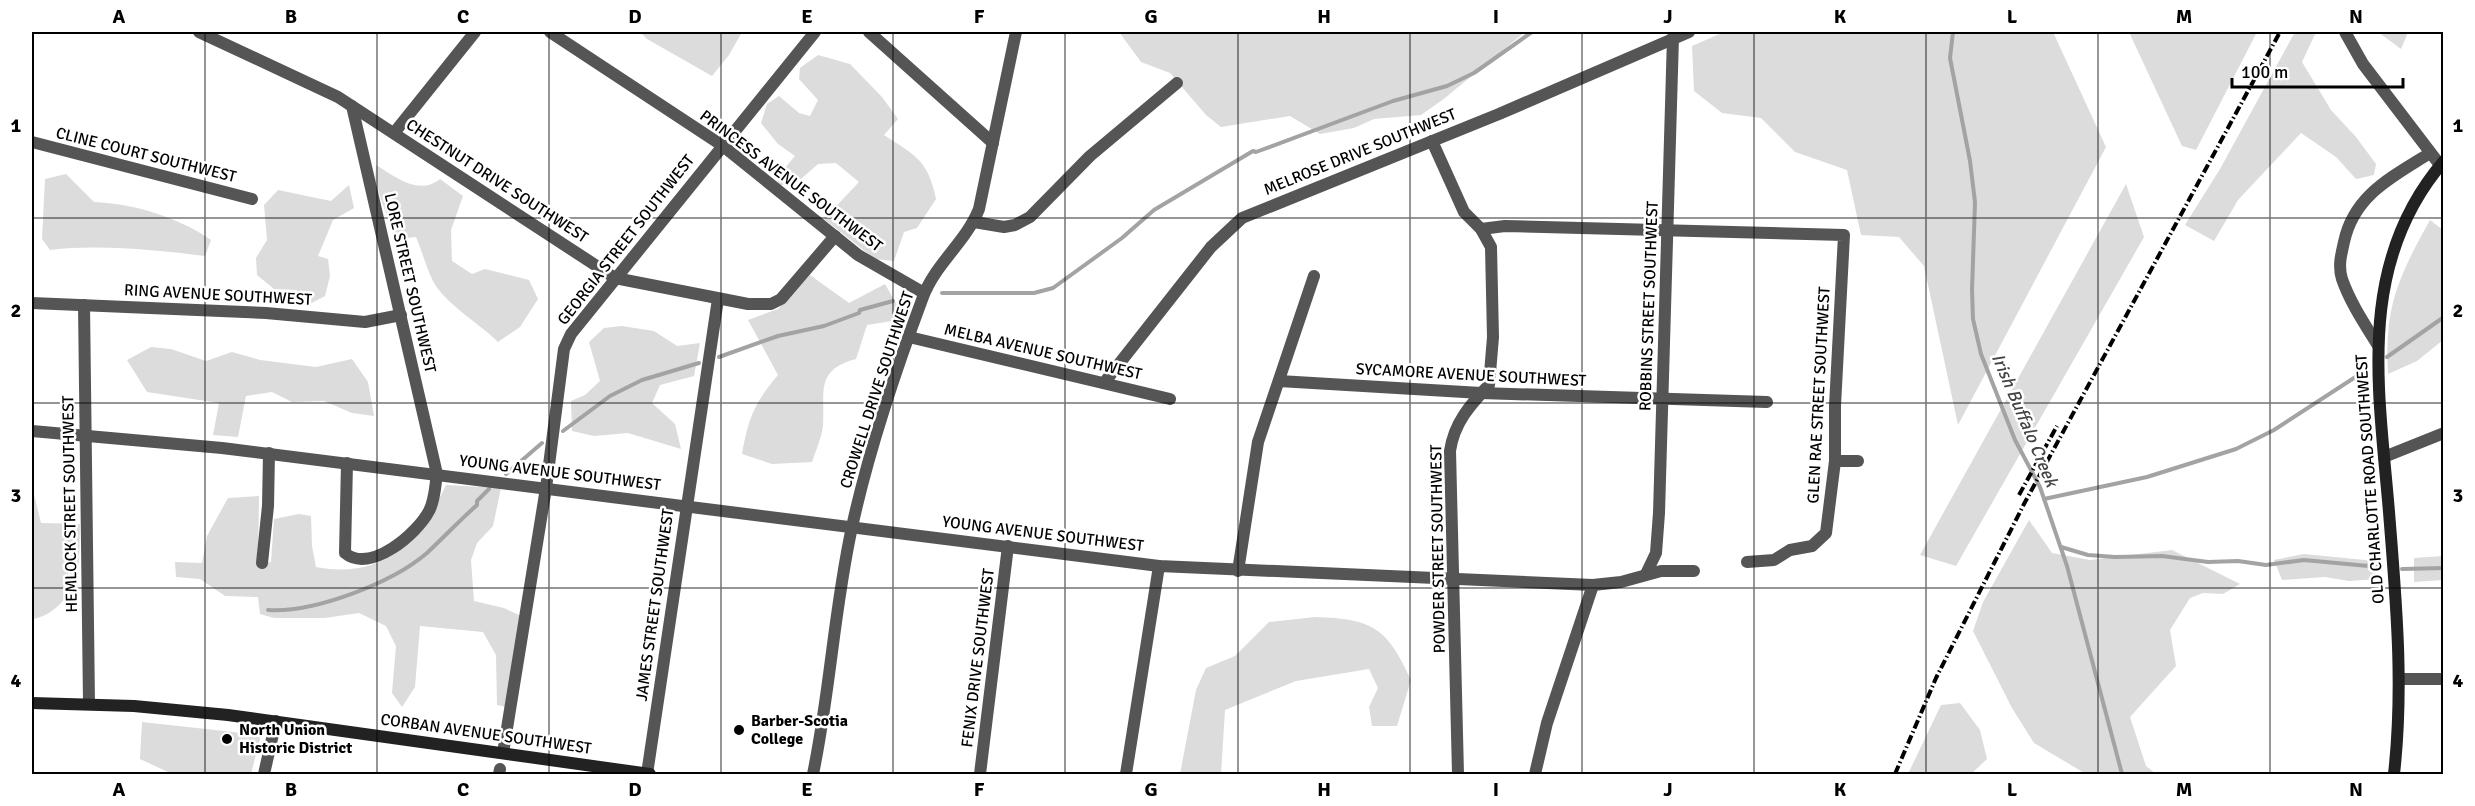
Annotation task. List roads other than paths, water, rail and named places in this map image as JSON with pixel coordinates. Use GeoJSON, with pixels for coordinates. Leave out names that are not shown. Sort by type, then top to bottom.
{"type":"FeatureCollection","features":[{"type":"Feature","properties":{"kind":"street","name":"CHESTNUT DRIVE SOUTHWEST"},"geometry":{"type":"LineString","coordinates":[[199,32],[299,76],[352,106],[615,278],[718,299],[759,305],[771,304],[781,299],[835,237]]}},
{"type":"Feature","properties":{"kind":"street"},"geometry":{"type":"LineString","coordinates":[[394,133],[475,32]]}},
{"type":"Feature","properties":{"kind":"street","name":"PRINCESS AVENUE SOUTHWEST"},"geometry":{"type":"LineString","coordinates":[[550,32],[723,146],[835,237],[885,273],[924,293]]}},
{"type":"Feature","properties":{"kind":"street","name":"GEORGIA STREET SOUTHWEST"},"geometry":{"type":"LineString","coordinates":[[503,753],[546,488],[564,349],[582,318],[815,32]]}},
{"type":"Feature","properties":{"kind":"street"},"geometry":{"type":"LineString","coordinates":[[869,32],[993,143]]}},
{"type":"Feature","properties":{"kind":"street","name":"CROWELL DRIVE SOUTHWEST"},"geometry":{"type":"LineString","coordinates":[[813,774],[836,613],[852,527],[879,428],[924,293],[937,270],[974,222],[1016,32]]}},
{"type":"Feature","properties":{"kind":"street","name":"MELROSE DRIVE SOUTHWEST"},"geometry":{"type":"LineString","coordinates":[[1104,384],[1211,247],[1234,224],[1255,212],[1432,141],[1689,32]]}},
{"type":"Feature","properties":{"kind":"street"},"geometry":{"type":"LineString","coordinates":[[2345,32],[2363,64],[2430,153],[2442,163]]}},
{"type":"Feature","properties":{"kind":"street","name":"ROBBINS STREET SOUTHWEST"},"geometry":{"type":"LineString","coordinates":[[1646,574],[1656,553],[1673,37]]}},
{"type":"Feature","properties":{"kind":"street"},"geometry":{"type":"LineString","coordinates":[[974,222],[1004,227],[1015,225],[1030,217],[1090,156],[1177,83]]}},
{"type":"Feature","properties":{"kind":"street","name":"LORE STREET SOUTHWEST"},"geometry":{"type":"LineString","coordinates":[[352,106],[436,470]]}},
{"type":"Feature","properties":{"kind":"street"},"geometry":{"type":"LineString","coordinates":[[1432,141],[1464,212],[1481,229],[1505,226],[1668,229]]}},
{"type":"Feature","properties":{"kind":"street","name":"CLINE COURT SOUTHWEST"},"geometry":{"type":"LineString","coordinates":[[32,142],[252,199]]}},
{"type":"Feature","properties":{"kind":"street"},"geometry":{"type":"LineString","coordinates":[[2377,344],[2342,279],[2340,265],[2347,226],[2363,200],[2430,153]]}},
{"type":"Feature","properties":{"kind":"street","name":"OLD CHARLOTTE ROAD SOUTHWEST"},"geometry":{"type":"LineString","coordinates":[[2394,774],[2401,680],[2377,344],[2382,292],[2394,250],[2408,216],[2442,163]]}},
{"type":"Feature","properties":{"kind":"street","name":"POWDER STREET SOUTHWEST"},"geometry":{"type":"LineString","coordinates":[[1458,774],[1455,580],[1450,451],[1453,435],[1472,400],[1489,385],[1492,337],[1491,247],[1481,229]]}},
{"type":"Feature","properties":{"kind":"street","name":"GLEN RAE STREET SOUTHWEST"},"geometry":{"type":"LineString","coordinates":[[1668,229],[1844,235],[1835,406],[1835,461],[1826,533],[1812,546],[1790,550],[1774,560],[1746,562]]}},
{"type":"Feature","properties":{"kind":"street"},"geometry":{"type":"LineString","coordinates":[[1238,571],[1253,463],[1314,276]]}},
{"type":"Feature","properties":{"kind":"street","name":"JAMES STREET SOUTHWEST"},"geometry":{"type":"LineString","coordinates":[[649,774],[686,506],[718,299]]}},
{"type":"Feature","properties":{"kind":"street","name":"RING AVENUE SOUTHWEST"},"geometry":{"type":"LineString","coordinates":[[32,303],[266,313],[365,322],[401,315]]}},
{"type":"Feature","properties":{"kind":"street","name":"HEMLOCK STREET SOUTHWEST"},"geometry":{"type":"LineString","coordinates":[[84,304],[88,703]]}},
{"type":"Feature","properties":{"kind":"street","name":"MELBA AVENUE SOUTHWEST"},"geometry":{"type":"LineString","coordinates":[[909,337],[1170,399]]}},
{"type":"Feature","properties":{"kind":"street","name":"SYCAMORE AVENUE SOUTHWEST"},"geometry":{"type":"LineString","coordinates":[[1279,381],[1481,393],[1767,402]]}},
{"type":"Feature","properties":{"kind":"street","name":"YOUNG AVENUE SOUTHWEST"},"geometry":{"type":"LineString","coordinates":[[32,431],[436,470],[546,488],[1159,566],[1593,585],[1621,582],[1661,571],[1694,571]]}},
{"type":"Feature","properties":{"kind":"street"},"geometry":{"type":"LineString","coordinates":[[2384,457],[2444,434]]}},
{"type":"Feature","properties":{"kind":"street"},"geometry":{"type":"LineString","coordinates":[[262,563],[269,453]]}},
{"type":"Feature","properties":{"kind":"street"},"geometry":{"type":"LineString","coordinates":[[1835,461],[1858,461]]}},
{"type":"Feature","properties":{"kind":"street"},"geometry":{"type":"LineString","coordinates":[[347,463],[345,553],[352,559],[361,561],[373,558],[396,546],[426,516],[430,508],[436,470]]}},
{"type":"Feature","properties":{"kind":"street","name":"FENIX DRIVE SOUTHWEST"},"geometry":{"type":"LineString","coordinates":[[980,774],[1008,546]]}},
{"type":"Feature","properties":{"kind":"street"},"geometry":{"type":"LineString","coordinates":[[1126,774],[1159,566]]}},
{"type":"Feature","properties":{"kind":"street"},"geometry":{"type":"LineString","coordinates":[[1535,774],[1547,723],[1593,585]]}},
{"type":"Feature","properties":{"kind":"street"},"geometry":{"type":"LineString","coordinates":[[2401,680],[2444,679]]}},
{"type":"Feature","properties":{"kind":"street","name":"CORBAN AVENUE SOUTHWEST"},"geometry":{"type":"LineString","coordinates":[[32,703],[88,703],[276,722],[649,774]]}},
{"type":"Feature","properties":{"kind":"street"},"geometry":{"type":"LineString","coordinates":[[264,774],[276,722]]}},
{"type":"Feature","properties":{"kind":"waterway"},"geometry":{"type":"LineString","coordinates":[[942,293],[1034,293],[1053,288],[1122,238],[1154,210],[1253,151],[1256,152],[1393,101],[1447,86],[1474,73],[1532,32]]}},
{"type":"Feature","properties":{"kind":"waterway","name":"Irish Buffalo Creek"},"geometry":{"type":"LineString","coordinates":[[1953,32],[1950,58],[1970,161],[1975,202],[1973,319],[1981,354],[2015,440],[2040,487],[2067,566],[2122,774]]}},
{"type":"Feature","properties":{"kind":"waterway"},"geometry":{"type":"LineString","coordinates":[[719,357],[778,336],[824,326],[859,313],[860,310],[893,301]]}},
{"type":"Feature","properties":{"kind":"waterway"},"geometry":{"type":"LineString","coordinates":[[2387,357],[2444,317]]}},
{"type":"Feature","properties":{"kind":"waterway"},"geometry":{"type":"LineString","coordinates":[[563,431],[610,396],[642,380],[699,363]]}},
{"type":"Feature","properties":{"kind":"waterway"},"geometry":{"type":"LineString","coordinates":[[2044,499],[2147,477],[2236,449],[2274,430],[2357,376]]}},
{"type":"Feature","properties":{"kind":"waterway"},"geometry":{"type":"LineString","coordinates":[[506,474],[542,443]]}},
{"type":"Feature","properties":{"kind":"waterway"},"geometry":{"type":"LineString","coordinates":[[268,610],[287,610],[329,601],[352,594],[394,575],[427,553],[477,505],[477,501],[489,489]]}},
{"type":"Feature","properties":{"kind":"waterway"},"geometry":{"type":"LineString","coordinates":[[2061,547],[2088,555],[2115,557],[2162,556],[2208,562],[2238,561],[2266,565],[2304,560],[2379,567]]}},
{"type":"Feature","properties":{"kind":"waterway"},"geometry":{"type":"LineString","coordinates":[[2402,569],[2444,568]]}},
{"type":"Feature","properties":{"kind":"railway"},"geometry":{"type":"LineString","coordinates":[[1895,774],[1936,678],[2024,504],[2280,32]]}},
{"type":"Feature","properties":{"kind":"railway"},"geometry":{"type":"LineString","coordinates":[[2019,495],[2057,426]]}},
{"type":"Feature","properties":{"kind":"place","name":"Barber-Scotia College"},"geometry":{"type":"Point","coordinates":[739,730]}},
{"type":"Feature","properties":{"kind":"place","name":"North Union Historic District"},"geometry":{"type":"Point","coordinates":[227,739]}}]}
